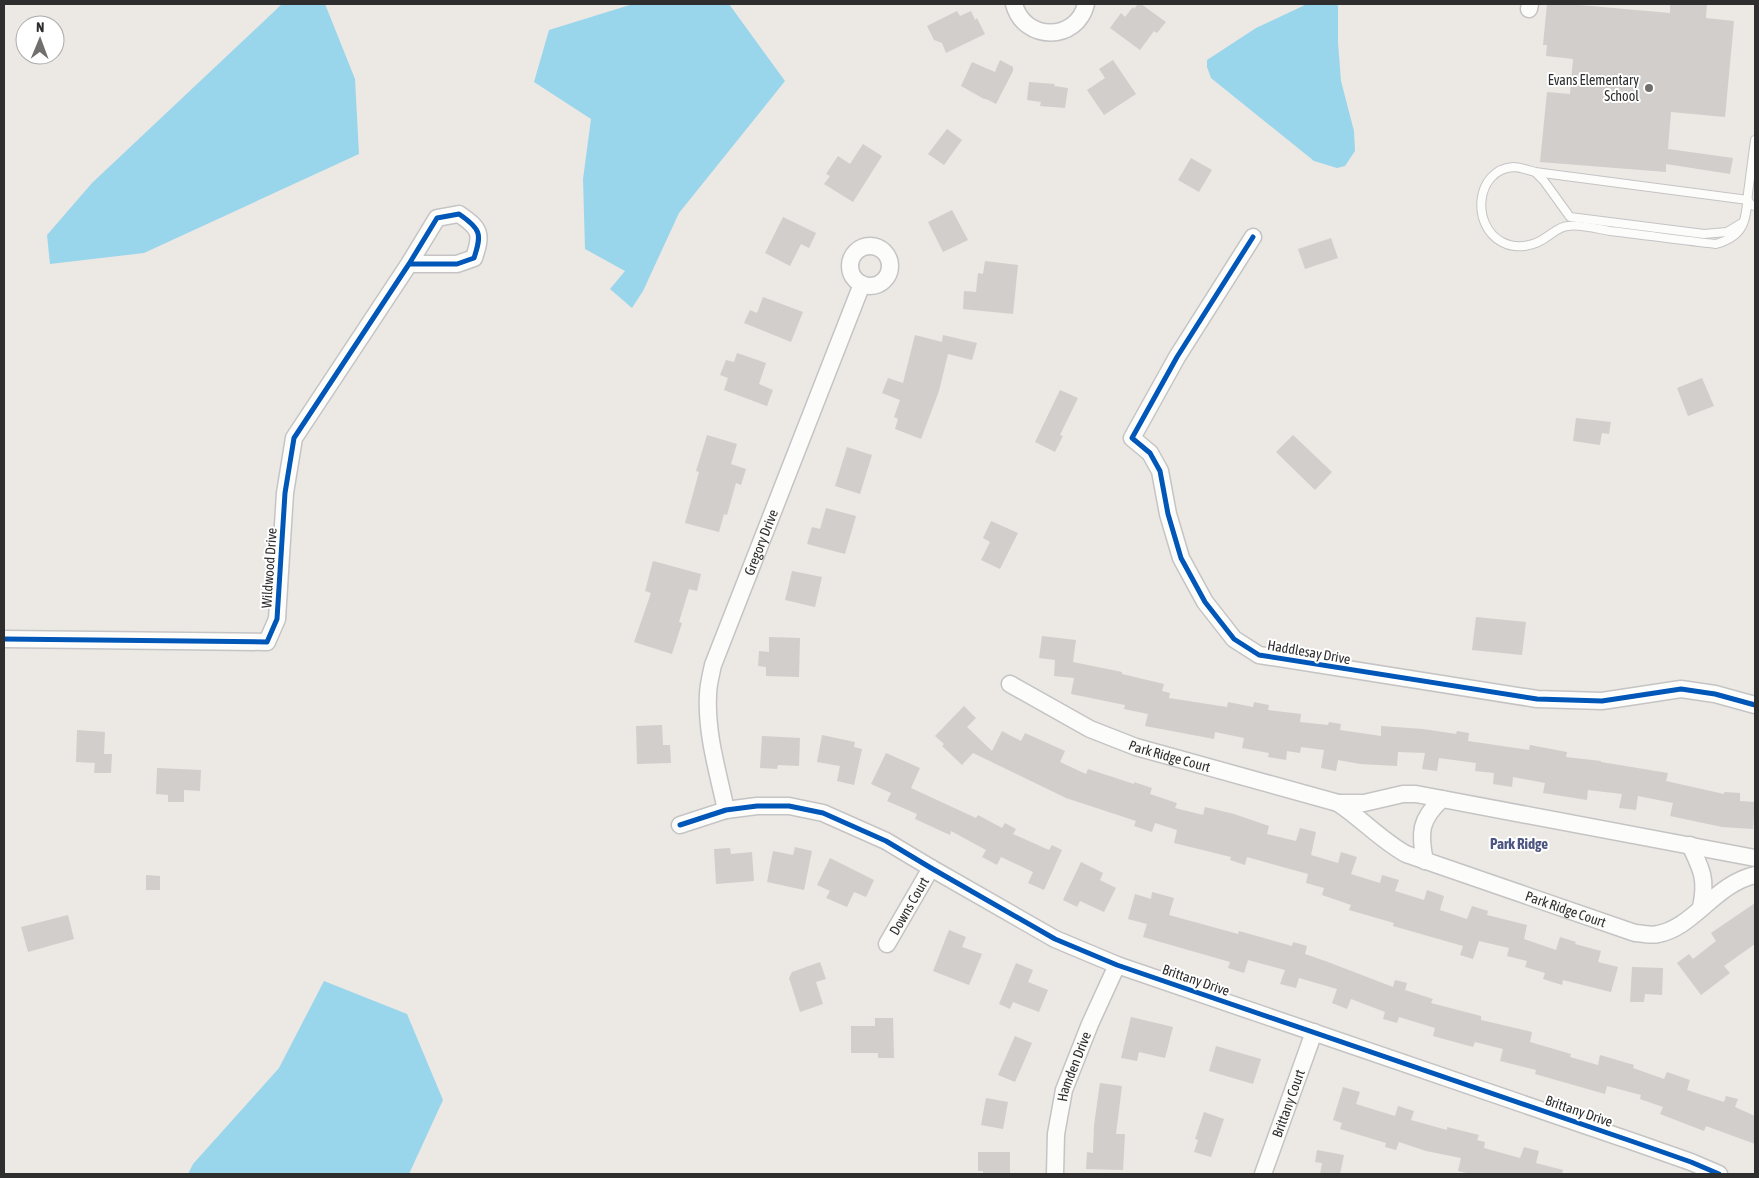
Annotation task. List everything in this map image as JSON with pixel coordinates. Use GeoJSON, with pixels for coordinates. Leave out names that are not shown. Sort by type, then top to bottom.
{"type":"FeatureCollection","features":[{"type":"Feature","properties":{"kind":"street"},"geometry":{"type":"LineString","coordinates":[[1014,4],[1016,11],[1023,21],[1032,28],[1044,32],[1056,32],[1068,28],[1078,21],[1086,4]]}},
{"type":"Feature","properties":{"kind":"street","name":"Haddlesay Drive"},"geometry":{"type":"LineString","coordinates":[[1253,237],[1178,357],[1132,438],[1150,453],[1160,471],[1168,514],[1181,558],[1205,602],[1234,639],[1259,655],[1537,699],[1602,701],[1680,689],[1715,694],[1755,706]]}},
{"type":"Feature","properties":{"kind":"street","name":"Wildwood Drive"},"geometry":{"type":"LineString","coordinates":[[4,639],[267,642],[277,619],[285,493],[294,438],[409,264]]}},
{"type":"Feature","properties":{"kind":"street","name":"Gregory Drive"},"geometry":{"type":"LineString","coordinates":[[726,810],[708,720],[708,694],[713,665],[862,284]]}},
{"type":"Feature","properties":{"kind":"street","name":"Park Ridge Court"},"geometry":{"type":"LineString","coordinates":[[1010,684],[1090,729],[1136,747],[1338,803],[1364,803],[1403,794],[1416,794],[1755,858]]}},
{"type":"Feature","properties":{"kind":"street"},"geometry":{"type":"LineString","coordinates":[[1425,861],[1421,834],[1431,809],[1442,799]]}},
{"type":"Feature","properties":{"kind":"street","name":"Park Ridge Court"},"geometry":{"type":"LineString","coordinates":[[1338,803],[1394,847],[1406,854],[1635,932],[1656,935],[1672,930],[1721,891],[1743,878],[1755,875]]}},
{"type":"Feature","properties":{"kind":"street","name":"Brittany Drive"},"geometry":{"type":"LineString","coordinates":[[680,825],[726,810],[757,806],[789,806],[823,812],[886,841],[1056,939],[1117,965],[1634,1142],[1719,1174]]}},
{"type":"Feature","properties":{"kind":"street"},"geometry":{"type":"LineString","coordinates":[[1690,845],[1703,874],[1704,891],[1701,907]]}},
{"type":"Feature","properties":{"kind":"street","name":"Downs Court"},"geometry":{"type":"LineString","coordinates":[[887,944],[930,868]]}},
{"type":"Feature","properties":{"kind":"street","name":"Hamden Drive"},"geometry":{"type":"LineString","coordinates":[[1055,1174],[1056,1134],[1064,1090],[1090,1024],[1117,965]]}},
{"type":"Feature","properties":{"kind":"street","name":"Brittany Court"},"geometry":{"type":"LineString","coordinates":[[1263,1174],[1314,1032]]}},
{"type":"Feature","properties":{"kind":"lane"},"geometry":{"type":"LineString","coordinates":[[1750,196],[1535,172],[1514,167],[1504,169],[1490,180],[1484,188],[1481,211],[1483,222],[1487,229],[1502,242],[1514,246],[1526,246],[1536,243],[1568,226],[1716,244],[1724,242],[1742,228],[1746,220],[1750,196],[1755,140]]}},
{"type":"Feature","properties":{"kind":"lane"},"geometry":{"type":"LineString","coordinates":[[1535,172],[1544,181],[1570,217],[1704,234],[1727,232],[1746,220]]}},
{"type":"Feature","properties":{"kind":"lane"},"geometry":{"type":"LineString","coordinates":[[1750,196],[1751,205],[1755,206]]}},
{"type":"Feature","properties":{"kind":"water"},"geometry":{"type":"Polygon","coordinates":[[[282,4],[325,4],[355,79],[359,154],[144,253],[50,264],[47,235],[92,183],[282,4]]]}},
{"type":"Feature","properties":{"kind":"water"},"geometry":{"type":"Polygon","coordinates":[[[633,4],[729,4],[785,81],[679,213],[643,291],[632,308],[610,289],[625,271],[585,249],[583,179],[591,119],[534,82],[549,30],[633,4]]]}},
{"type":"Feature","properties":{"kind":"water"},"geometry":{"type":"Polygon","coordinates":[[[1307,4],[1336,4],[1338,6],[1341,81],[1354,131],[1355,151],[1345,166],[1337,168],[1314,161],[1211,78],[1207,67],[1207,60],[1256,28],[1307,4]]]}},
{"type":"Feature","properties":{"kind":"water"},"geometry":{"type":"Polygon","coordinates":[[[324,981],[407,1014],[443,1100],[409,1174],[188,1174],[193,1164],[279,1068],[324,981]]]}},
{"type":"Feature","properties":{"kind":"building"},"geometry":{"type":"Polygon","coordinates":[[[1138,4],[1141,4],[1166,22],[1157,33],[1154,31],[1140,50],[1110,28],[1121,13],[1125,17],[1138,4]]]}},
{"type":"Feature","properties":{"kind":"building","name":"Evans Elementary School"},"geometry":{"type":"Polygon","coordinates":[[[1547,4],[1568,4],[1670,13],[1670,4],[1707,4],[1706,18],[1734,21],[1725,117],[1671,112],[1668,149],[1733,158],[1730,174],[1666,164],[1666,172],[1540,162],[1547,92],[1570,94],[1573,59],[1546,56],[1547,45],[1543,45],[1547,4]]]}},
{"type":"Feature","properties":{"kind":"building"},"geometry":{"type":"Polygon","coordinates":[[[957,11],[960,16],[971,11],[985,34],[946,53],[942,43],[934,40],[927,26],[957,11]]]}},
{"type":"Feature","properties":{"kind":"building"},"geometry":{"type":"Polygon","coordinates":[[[1000,60],[1013,67],[1013,71],[996,104],[961,86],[972,62],[995,72],[1000,60]]]}},
{"type":"Feature","properties":{"kind":"building"},"geometry":{"type":"Polygon","coordinates":[[[1113,60],[1136,94],[1104,115],[1087,90],[1105,78],[1099,69],[1113,60]]]}},
{"type":"Feature","properties":{"kind":"building"},"geometry":{"type":"Polygon","coordinates":[[[1029,82],[1055,84],[1054,86],[1068,88],[1065,108],[1040,106],[1041,102],[1027,100],[1029,82]]]}},
{"type":"Feature","properties":{"kind":"building"},"geometry":{"type":"Polygon","coordinates":[[[947,129],[962,140],[944,165],[928,154],[947,129]]]}},
{"type":"Feature","properties":{"kind":"building"},"geometry":{"type":"Polygon","coordinates":[[[863,144],[882,156],[853,202],[824,184],[830,176],[826,174],[838,156],[850,164],[863,144]]]}},
{"type":"Feature","properties":{"kind":"building"},"geometry":{"type":"Polygon","coordinates":[[[1191,158],[1212,170],[1199,192],[1178,180],[1191,158]]]}},
{"type":"Feature","properties":{"kind":"building"},"geometry":{"type":"Polygon","coordinates":[[[952,210],[968,240],[943,252],[928,222],[952,210]]]}},
{"type":"Feature","properties":{"kind":"building"},"geometry":{"type":"Polygon","coordinates":[[[783,217],[816,233],[809,248],[801,244],[790,266],[765,253],[783,217]]]}},
{"type":"Feature","properties":{"kind":"building"},"geometry":{"type":"Polygon","coordinates":[[[1331,238],[1338,258],[1305,269],[1298,249],[1331,238]]]}},
{"type":"Feature","properties":{"kind":"building"},"geometry":{"type":"Polygon","coordinates":[[[985,261],[1018,265],[1013,314],[963,309],[964,291],[976,292],[978,273],[983,274],[985,261]]]}},
{"type":"Feature","properties":{"kind":"building"},"geometry":{"type":"Polygon","coordinates":[[[763,297],[803,312],[791,342],[744,323],[750,310],[757,313],[763,297]]]}},
{"type":"Feature","properties":{"kind":"building"},"geometry":{"type":"Polygon","coordinates":[[[915,335],[942,342],[943,335],[977,343],[972,360],[948,354],[939,391],[921,439],[895,429],[898,419],[894,417],[900,400],[882,393],[888,378],[903,383],[915,335]]]}},
{"type":"Feature","properties":{"kind":"building"},"geometry":{"type":"Polygon","coordinates":[[[737,353],[766,363],[759,384],[773,390],[767,406],[724,390],[728,378],[720,375],[726,360],[734,362],[737,353]]]}},
{"type":"Feature","properties":{"kind":"building"},"geometry":{"type":"Polygon","coordinates":[[[1702,378],[1714,406],[1688,416],[1677,388],[1702,378]]]}},
{"type":"Feature","properties":{"kind":"building"},"geometry":{"type":"Polygon","coordinates":[[[1060,390],[1078,398],[1060,435],[1063,436],[1055,452],[1035,442],[1060,390]]]}},
{"type":"Feature","properties":{"kind":"building"},"geometry":{"type":"Polygon","coordinates":[[[1576,418],[1611,422],[1609,434],[1602,433],[1600,445],[1573,441],[1576,418]]]}},
{"type":"Feature","properties":{"kind":"building"},"geometry":{"type":"Polygon","coordinates":[[[707,435],[737,444],[731,464],[746,469],[741,485],[736,483],[727,515],[724,514],[719,532],[685,523],[699,472],[696,471],[707,435]]]}},
{"type":"Feature","properties":{"kind":"building"},"geometry":{"type":"Polygon","coordinates":[[[1293,435],[1332,472],[1315,490],[1276,452],[1293,435]]]}},
{"type":"Feature","properties":{"kind":"building"},"geometry":{"type":"Polygon","coordinates":[[[847,447],[872,455],[860,494],[835,486],[847,447]]]}},
{"type":"Feature","properties":{"kind":"building"},"geometry":{"type":"Polygon","coordinates":[[[826,508],[856,516],[845,554],[807,544],[812,527],[820,529],[826,508]]]}},
{"type":"Feature","properties":{"kind":"building"},"geometry":{"type":"Polygon","coordinates":[[[991,521],[1018,533],[1000,569],[981,560],[990,542],[983,538],[991,521]]]}},
{"type":"Feature","properties":{"kind":"building"},"geometry":{"type":"Polygon","coordinates":[[[653,561],[701,574],[697,591],[689,589],[679,622],[682,623],[672,654],[634,642],[651,593],[645,591],[653,561]]]}},
{"type":"Feature","properties":{"kind":"building"},"geometry":{"type":"Polygon","coordinates":[[[792,571],[822,577],[815,607],[785,600],[792,571]]]}},
{"type":"Feature","properties":{"kind":"building"},"geometry":{"type":"Polygon","coordinates":[[[1476,617],[1526,622],[1522,655],[1472,650],[1476,617]]]}},
{"type":"Feature","properties":{"kind":"building"},"geometry":{"type":"Polygon","coordinates":[[[1042,636],[1076,640],[1073,662],[1122,672],[1122,674],[1164,684],[1162,691],[1170,693],[1169,698],[1227,707],[1228,702],[1253,707],[1254,702],[1269,705],[1268,710],[1301,714],[1300,722],[1328,725],[1329,722],[1341,724],[1340,730],[1381,736],[1381,726],[1456,734],[1457,731],[1469,733],[1468,741],[1529,750],[1530,745],[1567,752],[1566,757],[1668,773],[1666,781],[1724,794],[1724,792],[1740,793],[1740,801],[1755,802],[1753,829],[1722,827],[1670,816],[1673,803],[1638,796],[1636,810],[1619,808],[1622,794],[1588,790],[1587,800],[1543,793],[1545,783],[1513,777],[1512,787],[1493,784],[1494,773],[1475,771],[1476,763],[1439,758],[1437,771],[1422,769],[1425,753],[1398,752],[1397,766],[1360,764],[1338,760],[1336,771],[1321,768],[1324,750],[1301,747],[1300,753],[1287,751],[1286,760],[1268,757],[1269,753],[1242,748],[1244,738],[1215,732],[1214,739],[1145,726],[1148,714],[1124,709],[1125,705],[1071,694],[1074,678],[1054,676],[1055,660],[1039,658],[1042,636]]]}},
{"type":"Feature","properties":{"kind":"building"},"geometry":{"type":"Polygon","coordinates":[[[769,637],[800,638],[799,677],[766,676],[766,667],[758,666],[759,651],[769,652],[769,637]]]}},
{"type":"Feature","properties":{"kind":"building"},"geometry":{"type":"Polygon","coordinates":[[[964,706],[976,718],[967,727],[992,751],[1002,731],[1021,741],[1025,733],[1065,751],[1060,762],[1086,774],[1088,769],[1152,788],[1150,794],[1177,803],[1175,808],[1203,815],[1205,807],[1234,814],[1269,826],[1267,834],[1296,841],[1300,828],[1316,832],[1311,855],[1338,863],[1341,852],[1357,857],[1351,874],[1380,883],[1382,875],[1399,880],[1395,891],[1424,900],[1427,890],[1444,896],[1440,910],[1467,919],[1472,906],[1488,911],[1487,915],[1527,925],[1524,939],[1556,950],[1560,937],[1576,942],[1575,944],[1601,951],[1598,962],[1618,967],[1611,992],[1563,980],[1562,985],[1543,979],[1545,973],[1525,967],[1527,961],[1507,956],[1509,948],[1479,941],[1473,959],[1460,955],[1463,946],[1393,926],[1394,923],[1349,910],[1351,905],[1322,895],[1324,888],[1306,883],[1308,874],[1247,857],[1245,865],[1230,860],[1231,857],[1174,843],[1177,830],[1155,823],[1152,832],[1134,826],[1136,821],[1066,798],[973,753],[962,765],[942,746],[944,744],[935,736],[964,706]]]}},
{"type":"Feature","properties":{"kind":"building"},"geometry":{"type":"Polygon","coordinates":[[[662,725],[663,745],[670,745],[671,763],[637,764],[636,726],[662,725]]]}},
{"type":"Feature","properties":{"kind":"building"},"geometry":{"type":"Polygon","coordinates":[[[77,730],[105,732],[104,754],[112,754],[111,773],[94,773],[95,763],[76,762],[77,730]]]}},
{"type":"Feature","properties":{"kind":"building"},"geometry":{"type":"Polygon","coordinates":[[[822,735],[855,742],[854,747],[862,749],[854,785],[837,781],[840,766],[817,762],[822,735]]]}},
{"type":"Feature","properties":{"kind":"building"},"geometry":{"type":"Polygon","coordinates":[[[762,736],[800,738],[799,766],[778,765],[777,769],[760,768],[762,736]]]}},
{"type":"Feature","properties":{"kind":"building"},"geometry":{"type":"Polygon","coordinates":[[[886,753],[920,768],[911,788],[976,818],[978,815],[1002,828],[1005,823],[1016,829],[1013,834],[1049,850],[1052,845],[1062,850],[1044,890],[1028,883],[1033,872],[1001,857],[997,865],[982,857],[986,850],[951,831],[950,835],[915,819],[917,814],[887,801],[891,793],[871,784],[886,753]]]}},
{"type":"Feature","properties":{"kind":"building"},"geometry":{"type":"Polygon","coordinates":[[[157,768],[201,770],[200,791],[184,790],[184,802],[168,802],[168,795],[156,794],[157,768]]]}},
{"type":"Feature","properties":{"kind":"building"},"geometry":{"type":"Polygon","coordinates":[[[795,847],[812,851],[804,890],[767,882],[773,851],[793,855],[795,847]]]}},
{"type":"Feature","properties":{"kind":"building"},"geometry":{"type":"Polygon","coordinates":[[[730,848],[731,854],[752,852],[754,881],[716,884],[714,849],[730,848]]]}},
{"type":"Feature","properties":{"kind":"building"},"geometry":{"type":"Polygon","coordinates":[[[830,858],[874,880],[866,897],[854,892],[847,907],[826,898],[830,891],[817,885],[830,858]]]}},
{"type":"Feature","properties":{"kind":"building"},"geometry":{"type":"Polygon","coordinates":[[[1081,862],[1103,873],[1100,880],[1116,888],[1104,912],[1080,901],[1077,907],[1063,900],[1081,862]]]}},
{"type":"Feature","properties":{"kind":"building"},"geometry":{"type":"Polygon","coordinates":[[[146,875],[160,876],[160,890],[146,890],[146,875]]]}},
{"type":"Feature","properties":{"kind":"building"},"geometry":{"type":"Polygon","coordinates":[[[1152,892],[1174,898],[1169,915],[1238,934],[1239,931],[1292,946],[1293,942],[1307,946],[1305,954],[1393,987],[1395,980],[1407,983],[1405,990],[1433,999],[1431,1003],[1481,1016],[1481,1020],[1532,1032],[1530,1042],[1571,1054],[1570,1057],[1598,1065],[1600,1055],[1634,1065],[1633,1068],[1664,1079],[1667,1072],[1690,1080],[1687,1090],[1724,1102],[1726,1096],[1738,1099],[1735,1107],[1755,1116],[1755,1144],[1706,1126],[1704,1131],[1660,1114],[1663,1107],[1640,1099],[1641,1095],[1607,1086],[1605,1094],[1535,1074],[1536,1070],[1500,1061],[1503,1049],[1475,1042],[1473,1047],[1433,1036],[1435,1028],[1399,1017],[1397,1023],[1383,1019],[1385,1012],[1351,999],[1347,1009],[1332,1003],[1337,989],[1299,978],[1296,988],[1280,984],[1285,970],[1248,960],[1244,973],[1228,968],[1230,962],[1143,937],[1147,924],[1128,919],[1135,894],[1151,899],[1152,892]]]}},
{"type":"Feature","properties":{"kind":"building"},"geometry":{"type":"Polygon","coordinates":[[[1755,903],[1755,944],[1724,966],[1730,973],[1701,995],[1677,963],[1689,954],[1693,959],[1716,941],[1711,933],[1755,903]]]}},
{"type":"Feature","properties":{"kind":"building"},"geometry":{"type":"Polygon","coordinates":[[[68,915],[74,939],[28,952],[21,927],[68,915]]]}},
{"type":"Feature","properties":{"kind":"building"},"geometry":{"type":"Polygon","coordinates":[[[949,930],[966,937],[962,947],[982,954],[969,985],[933,971],[949,930]]]}},
{"type":"Feature","properties":{"kind":"building"},"geometry":{"type":"Polygon","coordinates":[[[820,962],[826,979],[816,982],[823,1004],[800,1012],[789,978],[792,972],[820,962]]]}},
{"type":"Feature","properties":{"kind":"building"},"geometry":{"type":"Polygon","coordinates":[[[1016,963],[1033,970],[1028,982],[1048,990],[1039,1012],[1013,1002],[1010,1009],[999,1004],[1016,963]]]}},
{"type":"Feature","properties":{"kind":"building"},"geometry":{"type":"Polygon","coordinates":[[[1632,967],[1663,968],[1662,995],[1645,994],[1644,1002],[1630,1002],[1632,967]]]}},
{"type":"Feature","properties":{"kind":"building"},"geometry":{"type":"Polygon","coordinates":[[[1131,1017],[1173,1027],[1165,1058],[1139,1052],[1137,1061],[1121,1058],[1131,1017]]]}},
{"type":"Feature","properties":{"kind":"building"},"geometry":{"type":"Polygon","coordinates":[[[875,1018],[893,1018],[894,1058],[878,1058],[878,1053],[851,1053],[851,1026],[875,1026],[875,1018]]]}},
{"type":"Feature","properties":{"kind":"building"},"geometry":{"type":"Polygon","coordinates":[[[1015,1036],[1032,1043],[1015,1082],[998,1075],[1015,1036]]]}},
{"type":"Feature","properties":{"kind":"building"},"geometry":{"type":"Polygon","coordinates":[[[1216,1046],[1261,1059],[1253,1084],[1209,1071],[1216,1046]]]}},
{"type":"Feature","properties":{"kind":"building"},"geometry":{"type":"Polygon","coordinates":[[[1100,1083],[1122,1086],[1116,1134],[1125,1134],[1123,1170],[1086,1169],[1087,1152],[1093,1153],[1094,1125],[1100,1083]]]}},
{"type":"Feature","properties":{"kind":"building"},"geometry":{"type":"Polygon","coordinates":[[[1343,1087],[1360,1092],[1356,1104],[1395,1116],[1398,1106],[1414,1111],[1411,1120],[1447,1130],[1447,1127],[1479,1135],[1477,1140],[1485,1142],[1484,1148],[1520,1158],[1524,1147],[1539,1151],[1536,1163],[1563,1170],[1562,1174],[1471,1174],[1458,1171],[1461,1158],[1426,1151],[1399,1142],[1396,1150],[1385,1147],[1386,1143],[1340,1129],[1342,1123],[1333,1120],[1343,1087]]]}},
{"type":"Feature","properties":{"kind":"building"},"geometry":{"type":"Polygon","coordinates":[[[986,1098],[1008,1102],[1003,1129],[981,1125],[986,1098]]]}},
{"type":"Feature","properties":{"kind":"building"},"geometry":{"type":"Polygon","coordinates":[[[1204,1112],[1224,1119],[1211,1157],[1194,1152],[1198,1140],[1195,1139],[1204,1112]]]}},
{"type":"Feature","properties":{"kind":"building"},"geometry":{"type":"Polygon","coordinates":[[[1317,1150],[1344,1155],[1340,1174],[1320,1174],[1322,1163],[1315,1162],[1317,1150]]]}},
{"type":"Feature","properties":{"kind":"building"},"geometry":{"type":"Polygon","coordinates":[[[978,1152],[1010,1152],[1010,1174],[983,1174],[983,1171],[978,1171],[978,1152]]]}},
{"type":"Feature","properties":{"kind":"cycle path"},"geometry":{"type":"LineString","coordinates":[[4,639],[267,642],[277,619],[285,493],[294,438],[409,264],[437,218],[459,214],[476,228],[479,237],[474,258],[457,264],[409,264]]}},
{"type":"Feature","properties":{"kind":"cycle path"},"geometry":{"type":"LineString","coordinates":[[1253,237],[1177,357],[1132,438],[1150,453],[1160,471],[1168,514],[1181,558],[1205,602],[1234,639],[1259,655],[1537,699],[1602,701],[1681,689],[1715,694],[1755,705]]}},
{"type":"Feature","properties":{"kind":"cycle path"},"geometry":{"type":"LineString","coordinates":[[680,825],[726,810],[757,806],[789,806],[823,813],[886,841],[1055,939],[1117,965],[1634,1142],[1719,1174]]}},
{"type":"Feature","properties":{"kind":"place","name":"Evans Elementary School"},"geometry":{"type":"Point","coordinates":[1649,88]}},
{"type":"Feature","properties":{"kind":"district","name":"Park Ridge"},"geometry":{"type":"Point","coordinates":[1519,844]}}]}
